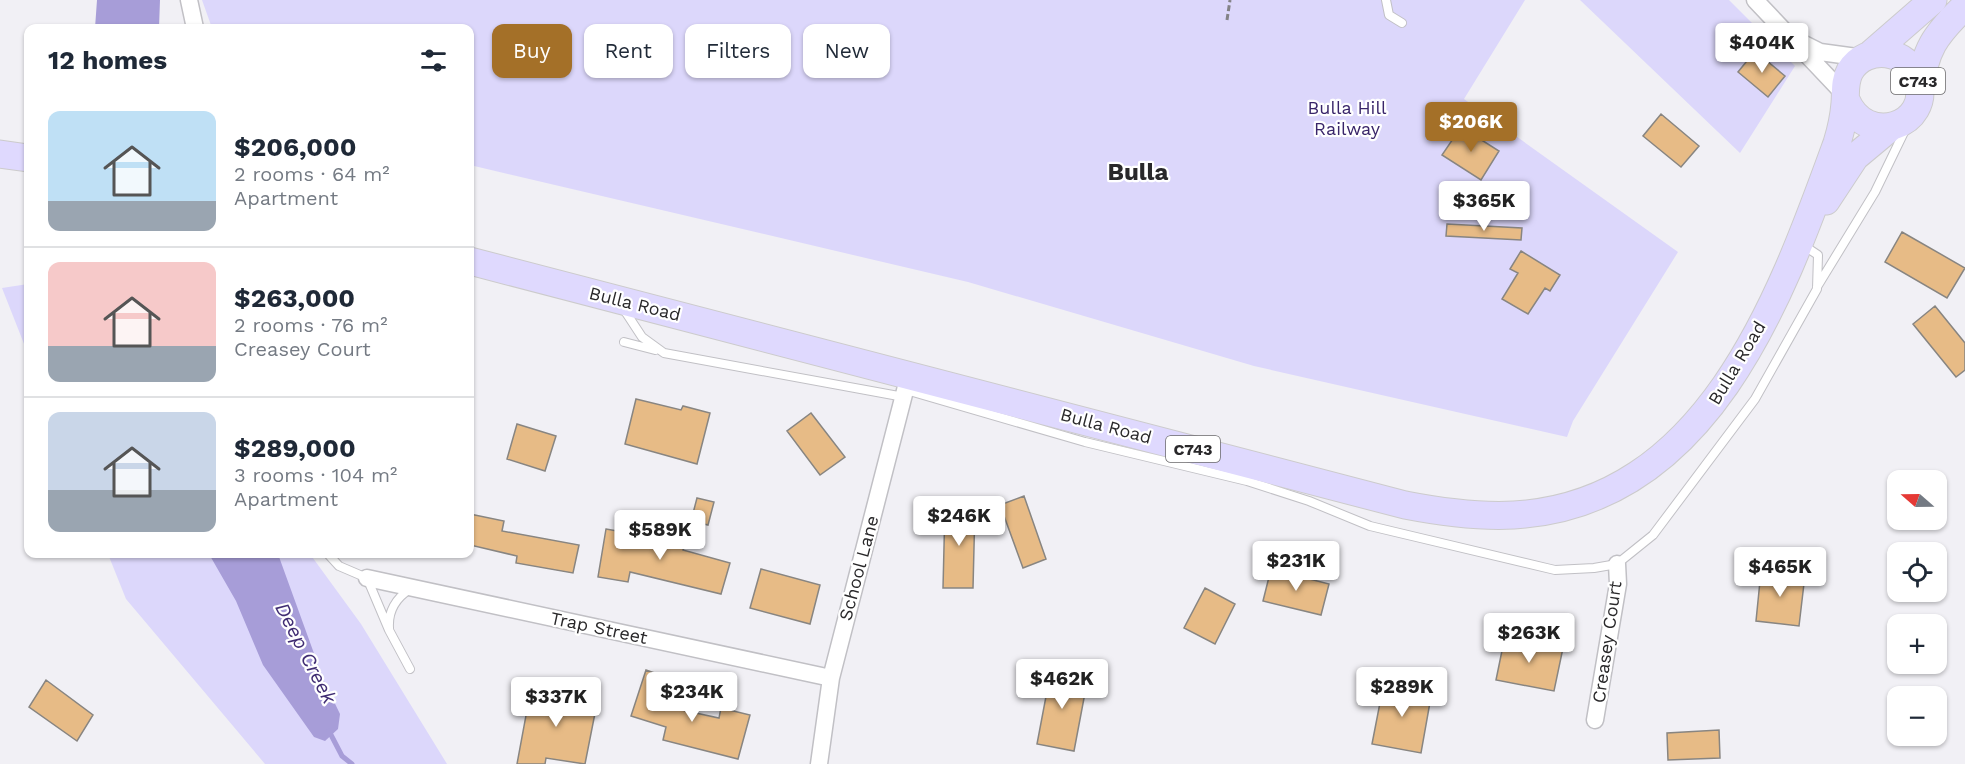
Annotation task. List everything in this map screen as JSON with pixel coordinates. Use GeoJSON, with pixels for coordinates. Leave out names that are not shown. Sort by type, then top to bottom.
{"type":"FeatureCollection","features":[{"type":"Feature","properties":{"kind":"main road","name":"C743"},"geometry":{"type":"LineString","coordinates":[[1845,98],[1845,83],[1850,71],[1932,0]]}},
{"type":"Feature","properties":{"kind":"main road","name":"C743"},"geometry":{"type":"LineString","coordinates":[[1908,111],[1934,39],[1965,6]]}},
{"type":"Feature","properties":{"kind":"main road","name":"C743"},"geometry":{"type":"LineString","coordinates":[[1868,56],[1893,54],[1913,68],[1908,111]]}},
{"type":"Feature","properties":{"kind":"main road"},"geometry":{"type":"LineString","coordinates":[[1845,98],[1850,111],[1868,126],[1908,111]]}},
{"type":"Feature","properties":{"kind":"main road","name":"Bulla Road"},"geometry":{"type":"LineString","coordinates":[[474,262],[613,298],[906,387],[1405,505],[1462,515],[1516,515],[1557,508],[1599,494],[1636,475],[1672,448],[1707,413],[1737,369],[1800,243],[1837,142],[1845,98]]}},
{"type":"Feature","properties":{"kind":"main road","name":"Bulla Road"},"geometry":{"type":"LineString","coordinates":[[1800,243],[1856,158],[1908,111]]}},
{"type":"Feature","properties":{"kind":"main road"},"geometry":{"type":"LineString","coordinates":[[0,154],[24,157]]}},
{"type":"Feature","properties":{"kind":"street"},"geometry":{"type":"LineString","coordinates":[[189,0],[194,24]]}},
{"type":"Feature","properties":{"kind":"street"},"geometry":{"type":"LineString","coordinates":[[1755,0],[1845,98]]}},
{"type":"Feature","properties":{"kind":"street"},"geometry":{"type":"LineString","coordinates":[[1791,37],[1820,52],[1868,56]]}},
{"type":"Feature","properties":{"kind":"street","name":"School Lane"},"geometry":{"type":"LineString","coordinates":[[819,764],[831,678],[906,387]]}},
{"type":"Feature","properties":{"kind":"street","name":"Creasey Court"},"geometry":{"type":"LineString","coordinates":[[1595,720],[1618,584],[1617,564]]}},
{"type":"Feature","properties":{"kind":"street","name":"Trap Street"},"geometry":{"type":"LineString","coordinates":[[367,578],[831,678]]}},
{"type":"Feature","properties":{"kind":"lane"},"geometry":{"type":"LineString","coordinates":[[1386,0],[1389,15],[1402,23]]}},
{"type":"Feature","properties":{"kind":"lane"},"geometry":{"type":"LineString","coordinates":[[1816,289],[1875,192],[1908,111]]}},
{"type":"Feature","properties":{"kind":"lane","name":"Bulla Road"},"geometry":{"type":"LineString","coordinates":[[906,387],[1085,441],[1247,481],[1309,501],[1370,526],[1492,557],[1555,570],[1617,564],[1653,535],[1755,399],[1816,289],[1818,255],[1800,243]]}},
{"type":"Feature","properties":{"kind":"lane"},"geometry":{"type":"LineString","coordinates":[[613,298],[627,313],[642,337],[664,353]]}},
{"type":"Feature","properties":{"kind":"lane"},"geometry":{"type":"LineString","coordinates":[[624,342],[664,353],[906,387]]}},
{"type":"Feature","properties":{"kind":"lane"},"geometry":{"type":"LineString","coordinates":[[332,558],[339,566],[367,578],[389,630],[410,669]]}},
{"type":"Feature","properties":{"kind":"lane"},"geometry":{"type":"LineString","coordinates":[[389,630],[393,605],[399,595],[412,588]]}},
{"type":"Feature","properties":{"kind":"path"},"geometry":{"type":"LineString","coordinates":[[1227,20],[1230,0]]}},
{"type":"Feature","properties":{"kind":"green space","name":"Bulla Hill Railway"},"geometry":{"type":"Polygon","coordinates":[[[202,0],[1525,0],[1464,99],[1678,252],[1573,421],[1567,437],[1254,366],[968,282],[474,166],[474,24],[211,24],[202,0]]]}},
{"type":"Feature","properties":{"kind":"green space"},"geometry":{"type":"Polygon","coordinates":[[[1580,0],[1729,0],[1795,66],[1740,153],[1580,0]]]}},
{"type":"Feature","properties":{"kind":"green space"},"geometry":{"type":"Polygon","coordinates":[[[24,285],[24,344],[2,288],[24,285]]]}},
{"type":"Feature","properties":{"kind":"green space"},"geometry":{"type":"Polygon","coordinates":[[[110,558],[313,558],[361,624],[447,764],[265,764],[126,599],[110,558]]]}},
{"type":"Feature","properties":{"kind":"water"},"geometry":{"type":"Polygon","coordinates":[[[97,0],[160,0],[159,24],[95,24],[97,0]]]}},
{"type":"Feature","properties":{"kind":"water"},"geometry":{"type":"Polygon","coordinates":[[[211,558],[279,558],[324,681],[340,714],[338,729],[325,741],[314,737],[263,665],[236,601],[211,558]]]}},
{"type":"Feature","properties":{"kind":"building"},"geometry":{"type":"Polygon","coordinates":[[[1755,51],[1785,76],[1768,97],[1738,72],[1755,51]]]}},
{"type":"Feature","properties":{"kind":"building"},"geometry":{"type":"Polygon","coordinates":[[[1661,114],[1699,146],[1681,167],[1643,136],[1661,114]]]}},
{"type":"Feature","properties":{"kind":"building"},"geometry":{"type":"Polygon","coordinates":[[[1461,127],[1499,151],[1481,180],[1442,155],[1461,127]]]}},
{"type":"Feature","properties":{"kind":"building"},"geometry":{"type":"Polygon","coordinates":[[[1447,224],[1522,228],[1521,240],[1446,236],[1447,224]]]}},
{"type":"Feature","properties":{"kind":"building"},"geometry":{"type":"Polygon","coordinates":[[[1902,232],[1965,268],[1947,298],[1885,262],[1902,232]]]}},
{"type":"Feature","properties":{"kind":"building"},"geometry":{"type":"Polygon","coordinates":[[[1521,251],[1560,275],[1550,291],[1545,288],[1528,314],[1502,299],[1518,273],[1510,269],[1521,251]]]}},
{"type":"Feature","properties":{"kind":"building"},"geometry":{"type":"Polygon","coordinates":[[[1935,306],[1965,343],[1965,370],[1956,377],[1913,324],[1935,306]]]}},
{"type":"Feature","properties":{"kind":"building"},"geometry":{"type":"Polygon","coordinates":[[[636,399],[681,410],[683,406],[710,413],[697,464],[625,444],[636,399]]]}},
{"type":"Feature","properties":{"kind":"building"},"geometry":{"type":"Polygon","coordinates":[[[811,413],[845,457],[820,475],[787,431],[811,413]]]}},
{"type":"Feature","properties":{"kind":"building"},"geometry":{"type":"Polygon","coordinates":[[[517,424],[556,436],[545,471],[507,459],[517,424]]]}},
{"type":"Feature","properties":{"kind":"building"},"geometry":{"type":"Polygon","coordinates":[[[1024,496],[1046,559],[1023,568],[1000,505],[1024,496]]]}},
{"type":"Feature","properties":{"kind":"building"},"geometry":{"type":"Polygon","coordinates":[[[697,498],[714,502],[708,525],[691,521],[697,498]]]}},
{"type":"Feature","properties":{"kind":"building"},"geometry":{"type":"Polygon","coordinates":[[[945,506],[975,507],[973,588],[943,588],[945,506]]]}},
{"type":"Feature","properties":{"kind":"building"},"geometry":{"type":"Polygon","coordinates":[[[474,515],[504,521],[502,531],[579,545],[573,573],[516,563],[517,556],[474,546],[474,515]]]}},
{"type":"Feature","properties":{"kind":"building"},"geometry":{"type":"Polygon","coordinates":[[[606,529],[656,538],[658,532],[686,539],[683,550],[730,563],[721,594],[630,572],[628,582],[598,577],[606,529]]]}},
{"type":"Feature","properties":{"kind":"building"},"geometry":{"type":"Polygon","coordinates":[[[761,569],[820,585],[810,624],[750,608],[761,569]]]}},
{"type":"Feature","properties":{"kind":"building"},"geometry":{"type":"Polygon","coordinates":[[[1271,569],[1329,584],[1321,615],[1263,601],[1271,569]]]}},
{"type":"Feature","properties":{"kind":"building"},"geometry":{"type":"Polygon","coordinates":[[[1761,571],[1805,575],[1799,626],[1756,621],[1761,571]]]}},
{"type":"Feature","properties":{"kind":"building"},"geometry":{"type":"Polygon","coordinates":[[[1205,588],[1235,604],[1215,644],[1184,628],[1205,588]]]}},
{"type":"Feature","properties":{"kind":"building"},"geometry":{"type":"Polygon","coordinates":[[[1505,636],[1563,648],[1554,691],[1496,680],[1505,636]]]}},
{"type":"Feature","properties":{"kind":"building"},"geometry":{"type":"Polygon","coordinates":[[[646,670],[663,676],[654,704],[719,718],[721,708],[750,715],[738,759],[663,740],[666,727],[631,716],[646,670]]]}},
{"type":"Feature","properties":{"kind":"building"},"geometry":{"type":"Polygon","coordinates":[[[1051,670],[1088,677],[1074,751],[1037,744],[1051,670]]]}},
{"type":"Feature","properties":{"kind":"building"},"geometry":{"type":"Polygon","coordinates":[[[46,680],[93,715],[77,741],[29,707],[46,680]]]}},
{"type":"Feature","properties":{"kind":"building"},"geometry":{"type":"Polygon","coordinates":[[[1384,682],[1432,691],[1421,753],[1372,744],[1384,682]]]}},
{"type":"Feature","properties":{"kind":"building"},"geometry":{"type":"Polygon","coordinates":[[[532,683],[560,688],[558,696],[597,703],[585,764],[546,758],[545,764],[517,764],[532,683]]]}},
{"type":"Feature","properties":{"kind":"building"},"geometry":{"type":"Polygon","coordinates":[[[1719,730],[1720,758],[1668,760],[1667,733],[1719,730]]]}},
{"type":"Feature","properties":{"kind":"waterway","name":"Deep Creek"},"geometry":{"type":"LineString","coordinates":[[329,731],[342,756],[352,764]]}},
{"type":"Feature","properties":{"kind":"district","name":"Bulla"},"geometry":{"type":"Point","coordinates":[1138,172]}}]}
